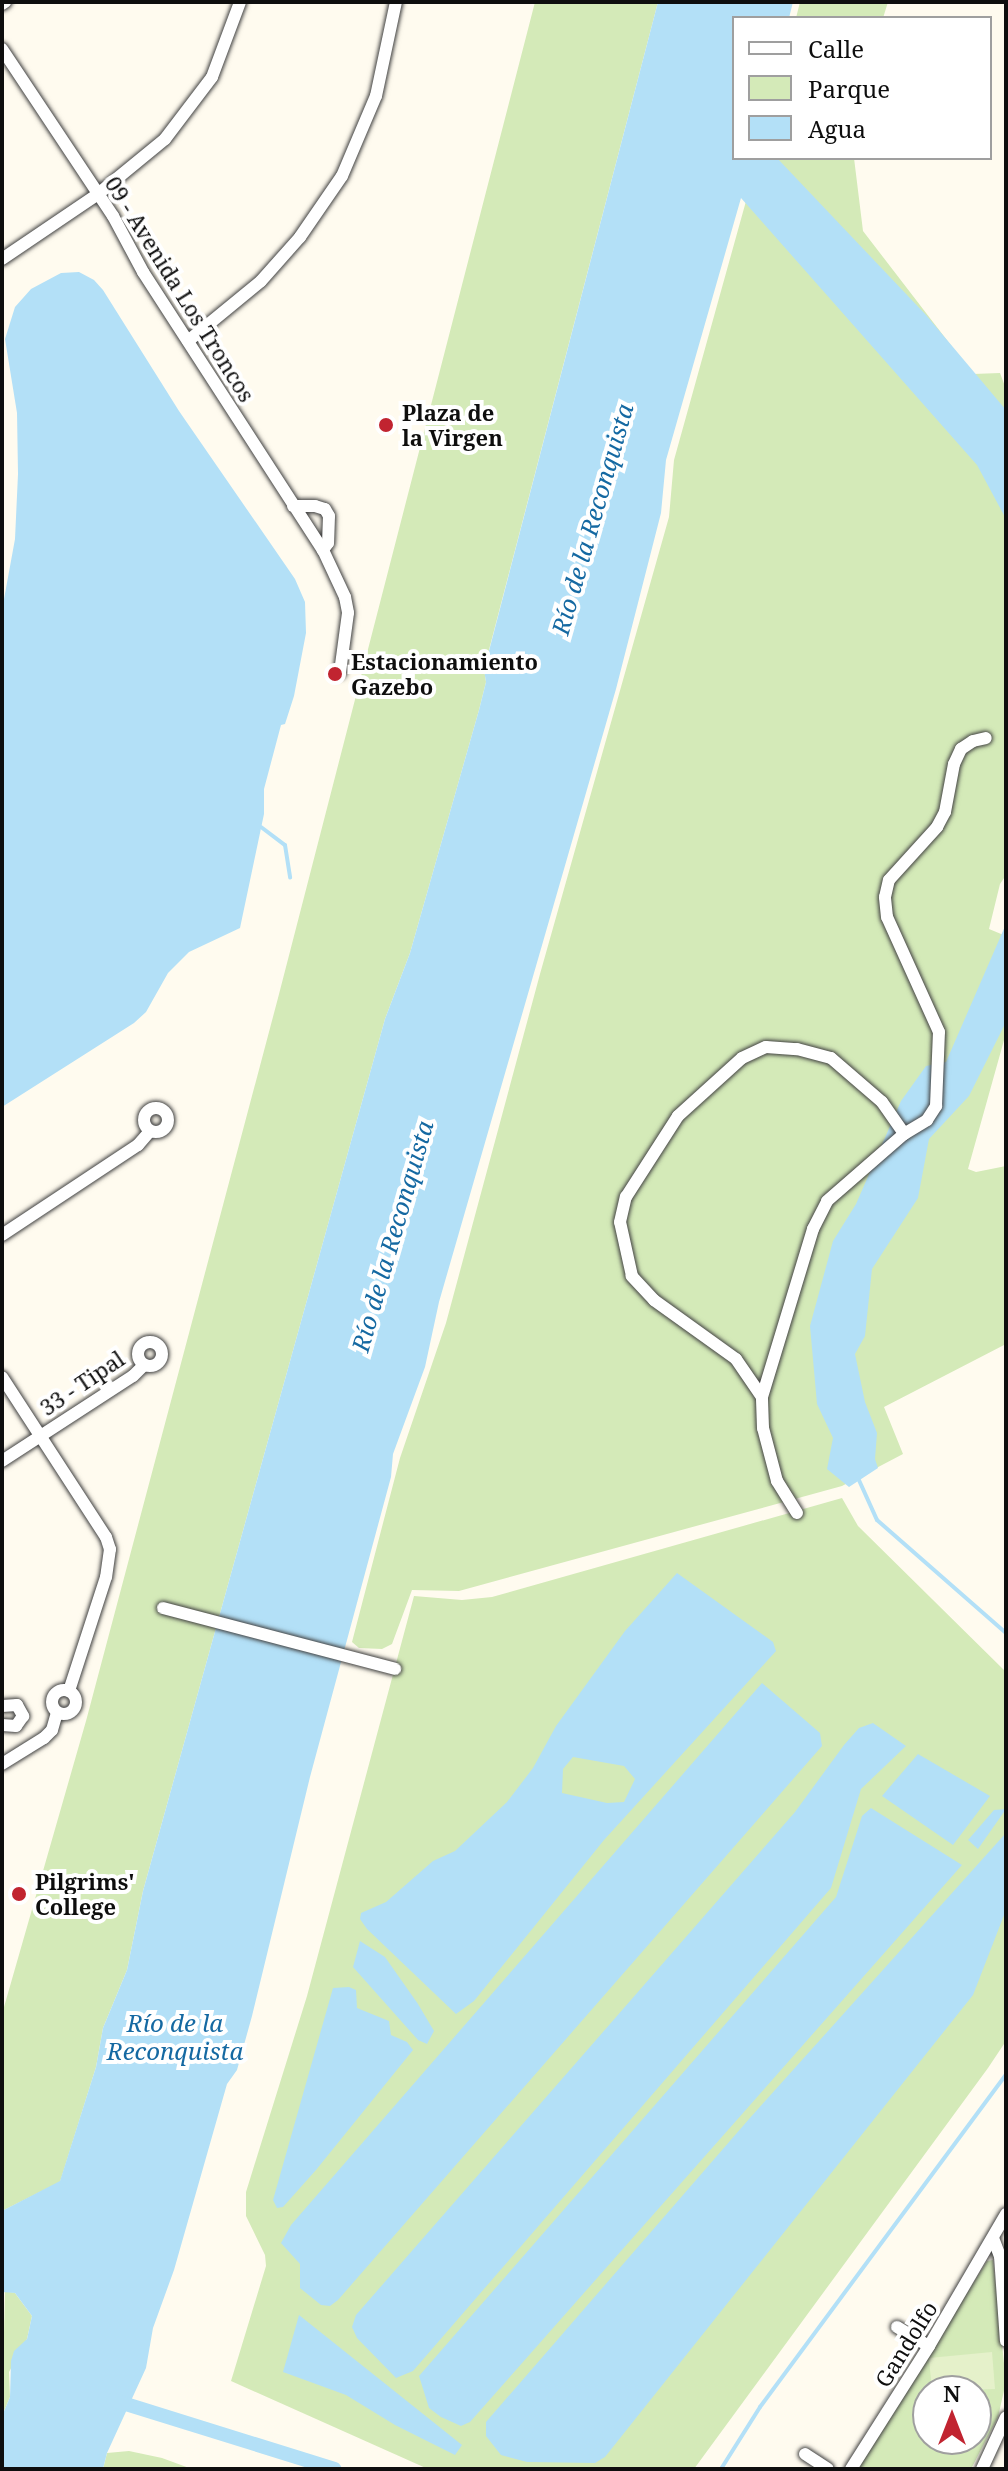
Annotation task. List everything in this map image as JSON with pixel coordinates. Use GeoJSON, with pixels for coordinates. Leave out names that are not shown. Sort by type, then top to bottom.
{"type":"FeatureCollection","features":[{"type":"Feature","properties":{"kind":"street"},"geometry":{"type":"LineString","coordinates":[[2,259],[98,194],[165,139],[195,104],[212,77],[240,2]]}},
{"type":"Feature","properties":{"kind":"street"},"geometry":{"type":"LineString","coordinates":[[188,341],[261,281],[300,237],[342,176],[376,96],[396,2]]}},
{"type":"Feature","properties":{"kind":"street","name":"09 - Avenida Los Troncos"},"geometry":{"type":"LineString","coordinates":[[2,49],[98,194],[188,341],[323,550],[345,597],[348,613],[340,672]]}},
{"type":"Feature","properties":{"kind":"street"},"geometry":{"type":"LineString","coordinates":[[293,506],[325,509],[330,524],[323,550]]}},
{"type":"Feature","properties":{"kind":"street"},"geometry":{"type":"LineString","coordinates":[[797,1513],[777,1481],[763,1428],[762,1397],[813,1229],[827,1201],[904,1134],[927,1120],[936,1106],[939,1032],[887,917],[885,897],[895,871],[937,827],[945,812],[954,764],[961,749],[973,741],[986,738]]}},
{"type":"Feature","properties":{"kind":"street"},"geometry":{"type":"LineString","coordinates":[[762,1397],[736,1359],[654,1300],[632,1276],[622,1246],[620,1222],[626,1197],[678,1116],[742,1058],[766,1047],[797,1049],[831,1058],[882,1102],[904,1134]]}},
{"type":"Feature","properties":{"kind":"street"},"geometry":{"type":"LineString","coordinates":[[2,1235],[138,1145],[150,1131]]}},
{"type":"Feature","properties":{"kind":"street","name":"33 - Tipal"},"geometry":{"type":"LineString","coordinates":[[2,1461],[133,1376],[144,1365]]}},
{"type":"Feature","properties":{"kind":"street"},"geometry":{"type":"LineString","coordinates":[[2,1377],[106,1537],[110,1549],[106,1577],[69,1691],[75,1696],[75,1708],[65,1715],[57,1713],[52,1730],[44,1738],[2,1764]]}},
{"type":"Feature","properties":{"kind":"street"},"geometry":{"type":"LineString","coordinates":[[163,1608],[395,1669]]}},
{"type":"Feature","properties":{"kind":"street"},"geometry":{"type":"LineString","coordinates":[[2,1725],[16,1726],[23,1716],[17,1705],[3,1704]]}},
{"type":"Feature","properties":{"kind":"street","name":"Gandolfo"},"geometry":{"type":"LineString","coordinates":[[851,2469],[929,2346],[1006,2214]]}},
{"type":"Feature","properties":{"kind":"street"},"geometry":{"type":"LineString","coordinates":[[993,2238],[1000,2256],[1006,2341]]}},
{"type":"Feature","properties":{"kind":"street"},"geometry":{"type":"LineString","coordinates":[[897,2327],[929,2346]]}},
{"type":"Feature","properties":{"kind":"street"},"geometry":{"type":"LineString","coordinates":[[982,2469],[1006,2417]]}},
{"type":"Feature","properties":{"kind":"street"},"geometry":{"type":"LineString","coordinates":[[805,2454],[828,2469]]}},
{"type":"Feature","properties":{"kind":"green space"},"geometry":{"type":"Polygon","coordinates":[[[535,2],[658,2],[484,669],[486,682],[479,710],[410,953],[385,1019],[143,1891],[127,1970],[103,2028],[96,2067],[60,2182],[2,2211],[2,2014],[86,1721],[278,998],[535,2]]]}},
{"type":"Feature","properties":{"kind":"green space"},"geometry":{"type":"Polygon","coordinates":[[[800,2],[888,2],[884,16],[796,16],[800,2]]]}},
{"type":"Feature","properties":{"kind":"green space"},"geometry":{"type":"Polygon","coordinates":[[[757,160],[854,160],[863,231],[973,374],[1000,373],[1006,389],[1006,875],[1000,884],[989,929],[1006,936],[1006,1033],[968,1169],[976,1172],[1006,1166],[1006,1344],[884,1407],[903,1454],[842,1486],[459,1591],[412,1590],[392,1644],[382,1649],[359,1648],[352,1642],[400,1458],[446,1323],[540,974],[669,517],[674,460],[757,160]]]}},
{"type":"Feature","properties":{"kind":"green space"},"geometry":{"type":"Polygon","coordinates":[[[842,1498],[858,1526],[1006,1672],[1006,2041],[988,2068],[694,2469],[428,2469],[231,2381],[266,2266],[265,2255],[246,2216],[246,2192],[307,1996],[414,1596],[462,1600],[492,1597],[842,1498]]]}},
{"type":"Feature","properties":{"kind":"green space"},"geometry":{"type":"Polygon","coordinates":[[[993,2260],[1006,2382],[998,2417],[992,2429],[992,2375],[916,2375],[987,2261],[993,2260]]]}},
{"type":"Feature","properties":{"kind":"green space"},"geometry":{"type":"Polygon","coordinates":[[[5,2291],[15,2293],[32,2316],[27,2339],[9,2372],[10,2397],[2,2416],[5,2291]]]}},
{"type":"Feature","properties":{"kind":"green space"},"geometry":{"type":"Polygon","coordinates":[[[992,2352],[995,2389],[992,2389],[992,2375],[931,2375],[929,2358],[992,2352]]]}},
{"type":"Feature","properties":{"kind":"green space"},"geometry":{"type":"Polygon","coordinates":[[[912,2382],[912,2455],[978,2455],[971,2469],[858,2469],[912,2382]]]}},
{"type":"Feature","properties":{"kind":"green space"},"geometry":{"type":"Polygon","coordinates":[[[129,2451],[192,2469],[103,2469],[107,2453],[129,2451]]]}},
{"type":"Feature","properties":{"kind":"water","name":"Río de la Reconquista"},"geometry":{"type":"Polygon","coordinates":[[[658,2],[793,2],[790,16],[732,16],[732,160],[779,160],[926,315],[1006,410],[1006,519],[977,465],[741,198],[666,460],[661,513],[616,689],[439,1302],[425,1367],[393,1454],[391,1477],[310,1777],[252,2016],[237,2070],[227,2084],[174,2270],[153,2328],[146,2368],[107,2453],[103,2469],[2,2469],[2,2416],[10,2397],[11,2361],[14,2351],[27,2339],[32,2316],[15,2293],[2,2292],[2,2211],[60,2181],[96,2067],[103,2028],[127,1970],[143,1891],[385,1019],[410,953],[479,710],[486,682],[484,670],[658,2]]]}},
{"type":"Feature","properties":{"kind":"water"},"geometry":{"type":"Polygon","coordinates":[[[79,272],[94,280],[103,290],[179,411],[295,579],[305,602],[306,633],[294,696],[285,724],[281,725],[264,789],[264,814],[240,928],[189,952],[168,973],[146,1012],[134,1023],[2,1107],[2,610],[15,539],[18,474],[17,413],[5,339],[15,307],[31,289],[61,273],[79,272]]]}},
{"type":"Feature","properties":{"kind":"water"},"geometry":{"type":"Polygon","coordinates":[[[1006,924],[1006,1022],[969,1096],[929,1139],[918,1198],[872,1269],[865,1336],[855,1354],[865,1402],[877,1433],[875,1459],[878,1468],[849,1487],[827,1469],[833,1438],[817,1404],[810,1326],[833,1241],[856,1204],[901,1101],[926,1066],[946,1062],[1006,924]]]}},
{"type":"Feature","properties":{"kind":"water"},"geometry":{"type":"Polygon","coordinates":[[[677,1573],[773,1642],[776,1651],[604,1840],[474,2001],[456,2014],[367,1929],[360,1919],[361,1913],[386,1902],[433,1861],[455,1851],[507,1802],[533,1768],[556,1726],[625,1631],[677,1573]],[[573,1757],[563,1769],[562,1793],[607,1803],[624,1802],[635,1779],[624,1766],[573,1757]]]}},
{"type":"Feature","properties":{"kind":"water"},"geometry":{"type":"Polygon","coordinates":[[[762,1683],[820,1733],[822,1746],[338,2300],[330,2306],[321,2305],[300,2288],[300,2264],[281,2243],[291,2225],[762,1683]]]}},
{"type":"Feature","properties":{"kind":"water"},"geometry":{"type":"Polygon","coordinates":[[[873,1723],[906,1746],[861,1789],[831,1888],[413,2371],[396,2378],[357,2338],[352,2327],[356,2315],[795,1812],[844,1745],[859,1728],[873,1723]]]}},
{"type":"Feature","properties":{"kind":"water"},"geometry":{"type":"Polygon","coordinates":[[[918,1754],[990,1796],[953,1845],[882,1796],[918,1754]]]}},
{"type":"Feature","properties":{"kind":"water"},"geometry":{"type":"Polygon","coordinates":[[[871,1808],[962,1865],[470,2422],[461,2426],[441,2417],[429,2408],[419,2376],[836,1897],[862,1816],[871,1808]]]}},
{"type":"Feature","properties":{"kind":"water"},"geometry":{"type":"Polygon","coordinates":[[[1006,1809],[978,1849],[968,1840],[994,1810],[1006,1809]]]}},
{"type":"Feature","properties":{"kind":"water"},"geometry":{"type":"Polygon","coordinates":[[[1005,1834],[1006,1910],[973,1995],[605,2457],[595,2463],[527,2462],[501,2455],[486,2436],[486,2422],[749,2119],[1005,1834]]]}},
{"type":"Feature","properties":{"kind":"water"},"geometry":{"type":"Polygon","coordinates":[[[360,1941],[385,1957],[418,2004],[434,2031],[427,2044],[418,2040],[353,1967],[360,1941]]]}},
{"type":"Feature","properties":{"kind":"water"},"geometry":{"type":"Polygon","coordinates":[[[333,1988],[356,1990],[357,2008],[389,2021],[391,2035],[407,2042],[413,2050],[316,2170],[283,2207],[277,2208],[273,2200],[333,1988]]]}},
{"type":"Feature","properties":{"kind":"water"},"geometry":{"type":"Polygon","coordinates":[[[299,2315],[462,2445],[455,2455],[395,2425],[346,2395],[283,2372],[299,2315]]]}},
{"type":"Feature","properties":{"kind":"waterway"},"geometry":{"type":"LineString","coordinates":[[261,827],[285,845],[290,878]]}},
{"type":"Feature","properties":{"kind":"waterway"},"geometry":{"type":"LineString","coordinates":[[858,1478],[877,1520],[1006,1633]]}},
{"type":"Feature","properties":{"kind":"waterway"},"geometry":{"type":"LineString","coordinates":[[721,2469],[760,2407],[1006,2075]]}},
{"type":"Feature","properties":{"kind":"waterway"},"geometry":{"type":"LineString","coordinates":[[113,2400],[334,2469]]}},
{"type":"Feature","properties":{"kind":"place","name":"Plaza de la Virgen"},"geometry":{"type":"Point","coordinates":[386,425]}},
{"type":"Feature","properties":{"kind":"place","name":"Estacionamiento Gazebo"},"geometry":{"type":"Point","coordinates":[335,674]}},
{"type":"Feature","properties":{"kind":"place","name":"Pilgrims' College"},"geometry":{"type":"Point","coordinates":[19,1894]}}]}
